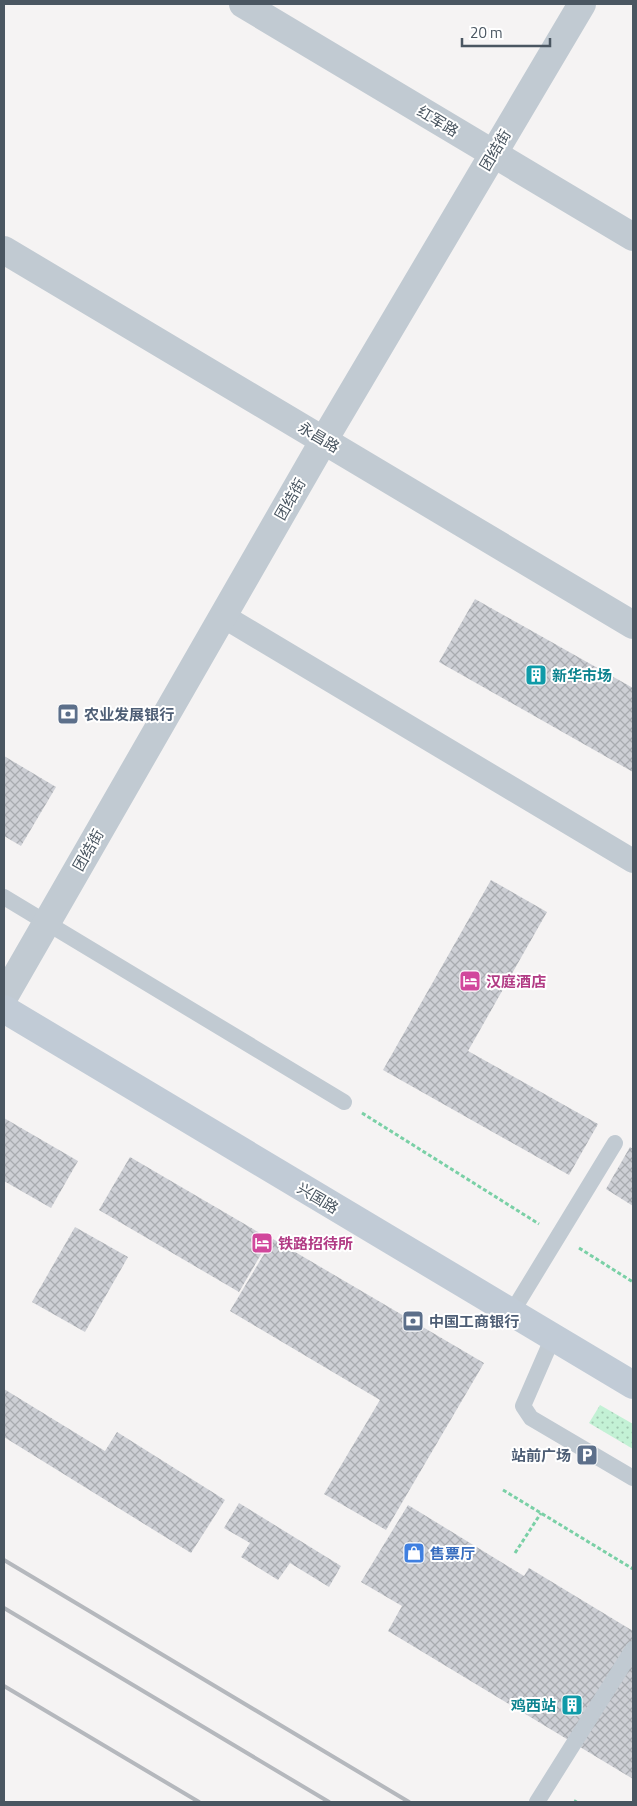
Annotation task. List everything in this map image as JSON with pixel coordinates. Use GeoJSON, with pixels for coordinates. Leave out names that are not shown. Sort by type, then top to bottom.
{"type":"FeatureCollection","features":[{"type":"Feature","properties":{"kind":"main road","name":"兴国路"},"geometry":{"type":"LineString","coordinates":[[4,1009],[633,1385]]}},
{"type":"Feature","properties":{"kind":"street","name":"团结街"},"geometry":{"type":"LineString","coordinates":[[4,997],[324,440],[582,4]]}},
{"type":"Feature","properties":{"kind":"street","name":"红军路"},"geometry":{"type":"LineString","coordinates":[[253,6],[633,237]]}},
{"type":"Feature","properties":{"kind":"street","name":"永昌路"},"geometry":{"type":"LineString","coordinates":[[4,250],[633,625]]}},
{"type":"Feature","properties":{"kind":"street"},"geometry":{"type":"LineString","coordinates":[[223,616],[633,861]]}},
{"type":"Feature","properties":{"kind":"lane"},"geometry":{"type":"LineString","coordinates":[[4,897],[344,1102]]}},
{"type":"Feature","properties":{"kind":"lane"},"geometry":{"type":"LineString","coordinates":[[512,1312],[615,1143]]}},
{"type":"Feature","properties":{"kind":"lane"},"geometry":{"type":"LineString","coordinates":[[553,1337],[523,1406],[531,1418],[633,1478]]}},
{"type":"Feature","properties":{"kind":"lane"},"geometry":{"type":"LineString","coordinates":[[537,1802],[633,1648]]}},
{"type":"Feature","properties":{"kind":"path"},"geometry":{"type":"LineString","coordinates":[[503,1490],[633,1569]]}},
{"type":"Feature","properties":{"kind":"path"},"geometry":{"type":"LineString","coordinates":[[515,1553],[541,1513]]}},
{"type":"Feature","properties":{"kind":"green space"},"geometry":{"type":"Polygon","coordinates":[[[600,1405],[633,1424],[633,1449],[589,1423],[600,1405]]]}},
{"type":"Feature","properties":{"kind":"building","name":"新华市场"},"geometry":{"type":"Polygon","coordinates":[[[475,599],[633,688],[633,772],[439,662],[475,599]]]}},
{"type":"Feature","properties":{"kind":"building"},"geometry":{"type":"Polygon","coordinates":[[[4,756],[56,787],[21,846],[4,836],[4,756]]]}},
{"type":"Feature","properties":{"kind":"building","name":"汉庭酒店"},"geometry":{"type":"Polygon","coordinates":[[[491,880],[547,912],[468,1051],[598,1124],[569,1175],[383,1070],[491,880]]]}},
{"type":"Feature","properties":{"kind":"building"},"geometry":{"type":"Polygon","coordinates":[[[4,1118],[78,1161],[51,1208],[4,1181],[4,1118]]]}},
{"type":"Feature","properties":{"kind":"building"},"geometry":{"type":"Polygon","coordinates":[[[630,1147],[633,1149],[633,1206],[606,1189],[630,1147]]]}},
{"type":"Feature","properties":{"kind":"building"},"geometry":{"type":"Polygon","coordinates":[[[130,1157],[270,1239],[239,1292],[99,1210],[130,1157]]]}},
{"type":"Feature","properties":{"kind":"building"},"geometry":{"type":"Polygon","coordinates":[[[75,1227],[128,1257],[85,1332],[32,1302],[75,1227]]]}},
{"type":"Feature","properties":{"kind":"building"},"geometry":{"type":"Polygon","coordinates":[[[273,1239],[484,1363],[386,1530],[324,1494],[380,1400],[230,1311],[273,1239]]]}},
{"type":"Feature","properties":{"kind":"building"},"geometry":{"type":"Polygon","coordinates":[[[4,1389],[105,1451],[117,1432],[225,1500],[191,1553],[4,1437],[4,1389]]]}},
{"type":"Feature","properties":{"kind":"building"},"geometry":{"type":"Polygon","coordinates":[[[239,1503],[341,1566],[329,1587],[290,1563],[278,1580],[241,1557],[250,1543],[224,1528],[239,1503]]]}},
{"type":"Feature","properties":{"kind":"building","name":"鸡西站"},"geometry":{"type":"Polygon","coordinates":[[[408,1505],[524,1576],[529,1568],[633,1631],[633,1779],[388,1631],[402,1606],[361,1582],[408,1505]]]}},
{"type":"Feature","properties":{"kind":"railway"},"geometry":{"type":"LineString","coordinates":[[4,1560],[409,1802]]}},
{"type":"Feature","properties":{"kind":"railway"},"geometry":{"type":"LineString","coordinates":[[4,1608],[329,1802]]}},
{"type":"Feature","properties":{"kind":"railway"},"geometry":{"type":"LineString","coordinates":[[4,1686],[199,1802]]}},
{"type":"Feature","properties":{"kind":"place","name":"新华市场"},"geometry":{"type":"Point","coordinates":[536,675]}},
{"type":"Feature","properties":{"kind":"place","name":"农业发展银行"},"geometry":{"type":"Point","coordinates":[68,714]}},
{"type":"Feature","properties":{"kind":"place","name":"汉庭酒店"},"geometry":{"type":"Point","coordinates":[470,981]}},
{"type":"Feature","properties":{"kind":"place","name":"铁路招待所"},"geometry":{"type":"Point","coordinates":[262,1243]}},
{"type":"Feature","properties":{"kind":"place","name":"中国工商银行"},"geometry":{"type":"Point","coordinates":[413,1321]}},
{"type":"Feature","properties":{"kind":"place","name":"站前广场"},"geometry":{"type":"Point","coordinates":[587,1455]}},
{"type":"Feature","properties":{"kind":"place","name":"售票厅"},"geometry":{"type":"Point","coordinates":[414,1553]}},
{"type":"Feature","properties":{"kind":"place","name":"鸡西站"},"geometry":{"type":"Point","coordinates":[572,1705]}}]}
